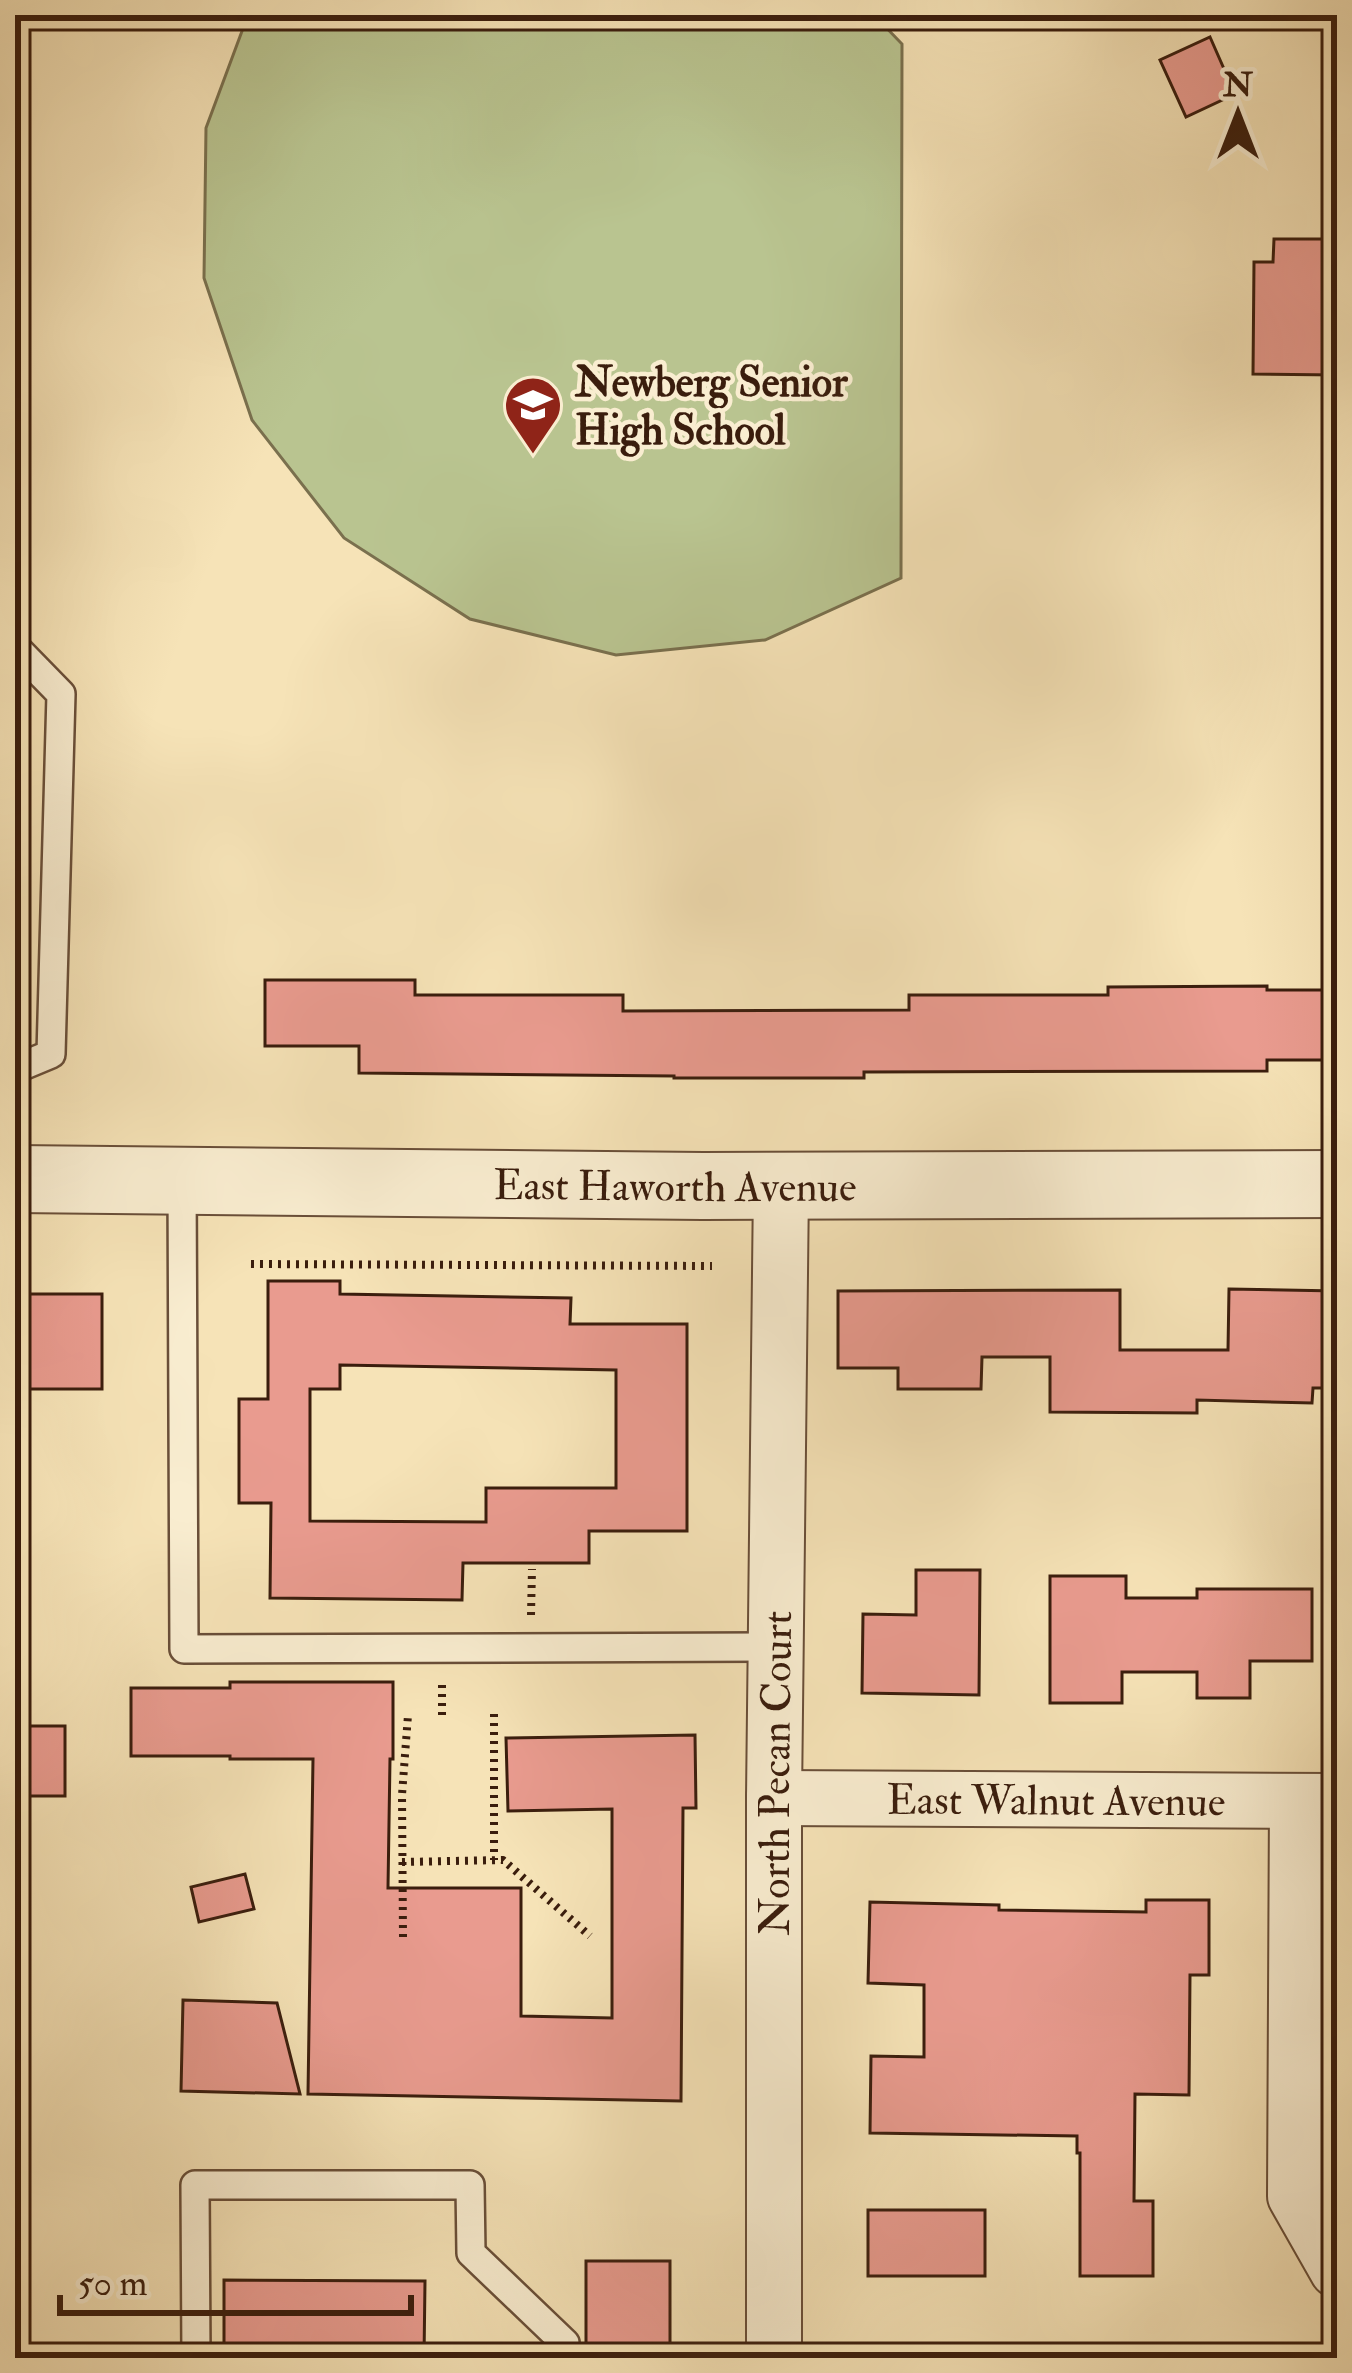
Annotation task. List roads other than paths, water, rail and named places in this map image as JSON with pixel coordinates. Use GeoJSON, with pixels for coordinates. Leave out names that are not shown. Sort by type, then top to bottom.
{"type":"FeatureCollection","features":[{"type":"Feature","properties":{"kind":"street","name":"East Haworth Avenue"},"geometry":{"type":"LineString","coordinates":[[15,1179],[781,1186],[1337,1184]]}},
{"type":"Feature","properties":{"kind":"street","name":"North Pecan Court"},"geometry":{"type":"LineString","coordinates":[[774,2358],[781,1186]]}},
{"type":"Feature","properties":{"kind":"street","name":"East Walnut Avenue"},"geometry":{"type":"LineString","coordinates":[[774,1798],[1317,1802]]}},
{"type":"Feature","properties":{"kind":"street"},"geometry":{"type":"LineString","coordinates":[[1317,1802],[1295,2196],[1337,2270]]}},
{"type":"Feature","properties":{"kind":"lane"},"geometry":{"type":"LineString","coordinates":[[15,651],[62,694],[50,1054],[15,1069]]}},
{"type":"Feature","properties":{"kind":"lane"},"geometry":{"type":"LineString","coordinates":[[182,1179],[184,1649],[775,1647]]}},
{"type":"Feature","properties":{"kind":"lane"},"geometry":{"type":"LineString","coordinates":[[196,2358],[195,2185],[470,2185],[471,2253],[565,2343],[564,2358]]}},
{"type":"Feature","properties":{"kind":"place","name":"Newberg Senior High School"},"geometry":{"type":"Point","coordinates":[533,456]}}]}
